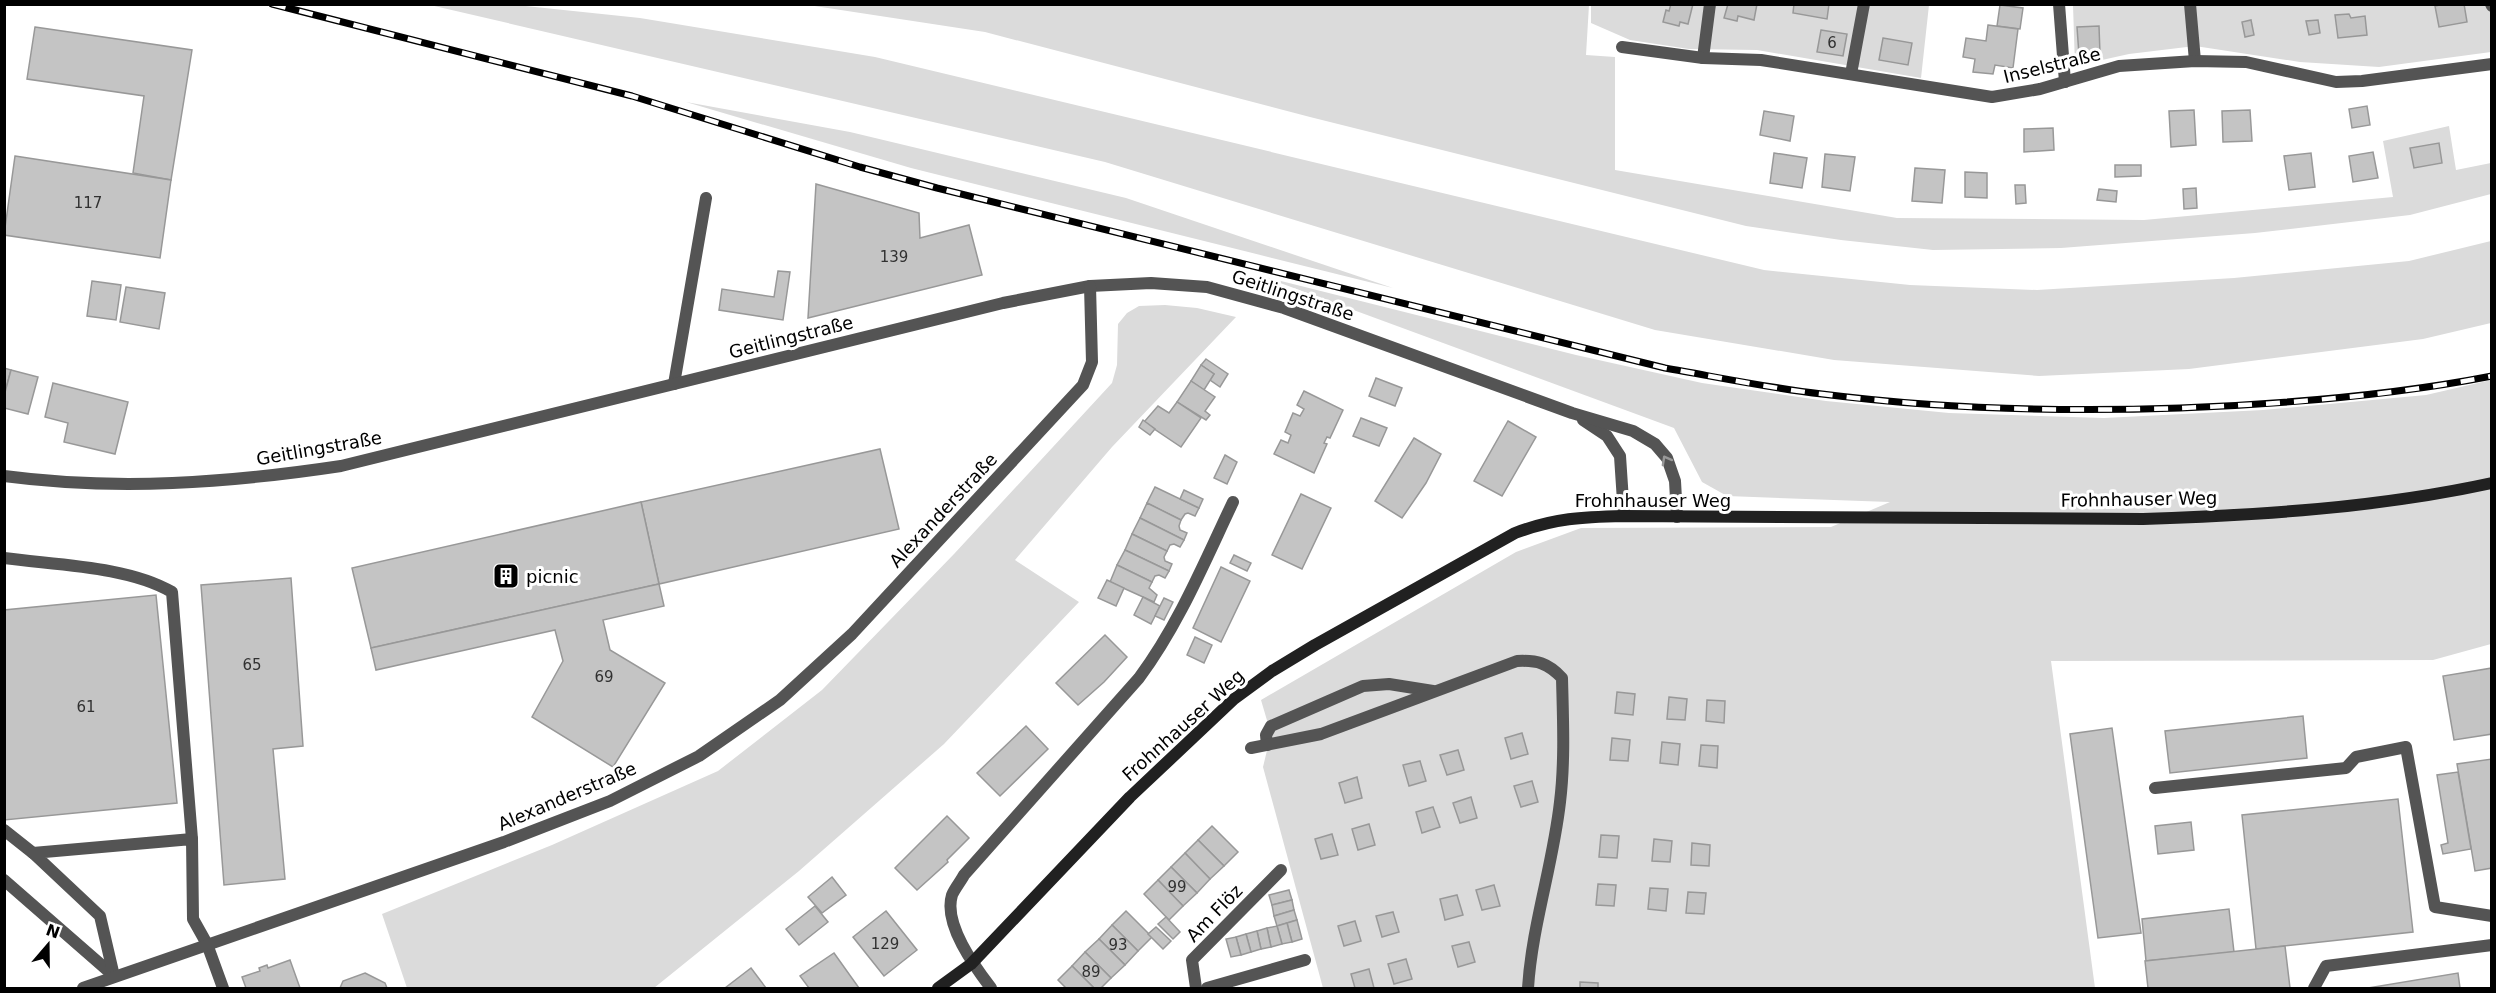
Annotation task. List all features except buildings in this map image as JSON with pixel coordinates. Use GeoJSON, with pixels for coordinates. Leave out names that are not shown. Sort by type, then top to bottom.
{"type":"FeatureCollection","features":[{"type":"Feature","properties":{"kind":"main road","name":"Frohnhauser Weg"},"geometry":{"type":"LineString","coordinates":[[938,988],[971,964],[1130,797],[1234,699],[1272,671],[1515,533],[1543,523],[1569,518],[1624,516],[2108,519],[2218,516],[2366,504],[2492,483]]}},
{"type":"Feature","properties":{"kind":"street"},"geometry":{"type":"LineString","coordinates":[[1703,58],[1710,4]]}},
{"type":"Feature","properties":{"kind":"street"},"geometry":{"type":"LineString","coordinates":[[1851,74],[1864,4]]}},
{"type":"Feature","properties":{"kind":"street"},"geometry":{"type":"LineString","coordinates":[[2059,4],[2065,82]]}},
{"type":"Feature","properties":{"kind":"street"},"geometry":{"type":"LineString","coordinates":[[2190,4],[2195,61]]}},
{"type":"Feature","properties":{"kind":"street","name":"Inselstraße"},"geometry":{"type":"LineString","coordinates":[[1622,47],[1703,58],[1761,60],[1992,97],[2065,82],[2119,66],[2195,61],[2246,62],[2336,82],[2362,81],[2492,64]]}},
{"type":"Feature","properties":{"kind":"street"},"geometry":{"type":"LineString","coordinates":[[674,384],[706,198]]}},
{"type":"Feature","properties":{"kind":"street","name":"Geitlingstraße"},"geometry":{"type":"LineString","coordinates":[[4,476],[47,482],[129,485],[269,477],[341,466],[1003,303],[1090,286],[1151,284],[1217,290],[1284,308],[1572,413],[1633,431],[1655,444],[1667,458],[1676,481],[1677,516]]}},
{"type":"Feature","properties":{"kind":"street","name":"Alexanderstraße"},"geometry":{"type":"LineString","coordinates":[[83,988],[450,861],[610,801],[699,756],[780,700],[852,634],[1083,385],[1092,362],[1090,286]]}},
{"type":"Feature","properties":{"kind":"street","name":"Geitlingstraße"},"geometry":{"type":"LineString","coordinates":[[1572,413],[1607,436],[1620,456],[1624,516]]}},
{"type":"Feature","properties":{"kind":"street"},"geometry":{"type":"LineString","coordinates":[[991,988],[971,964],[951,916],[952,896],[964,875],[1139,678],[1162,647],[1233,502]]}},
{"type":"Feature","properties":{"kind":"street"},"geometry":{"type":"LineString","coordinates":[[4,558],[116,573],[153,581],[172,592],[192,839],[194,919],[207,944],[223,988]]}},
{"type":"Feature","properties":{"kind":"street"},"geometry":{"type":"LineString","coordinates":[[1251,748],[1321,734],[1517,661],[1533,660],[1550,665],[1562,678],[1563,758],[1560,803],[1532,949],[1528,988]]}},
{"type":"Feature","properties":{"kind":"street"},"geometry":{"type":"LineString","coordinates":[[1267,745],[1266,735],[1271,726],[1362,686],[1389,684],[1435,692]]}},
{"type":"Feature","properties":{"kind":"street"},"geometry":{"type":"LineString","coordinates":[[2155,788],[2346,768],[2356,757],[2406,747],[2435,907],[2492,916]]}},
{"type":"Feature","properties":{"kind":"street"},"geometry":{"type":"LineString","coordinates":[[4,830],[33,853],[100,916],[114,976]]}},
{"type":"Feature","properties":{"kind":"street"},"geometry":{"type":"LineString","coordinates":[[33,853],[192,839]]}},
{"type":"Feature","properties":{"kind":"street","name":"Am Flöz"},"geometry":{"type":"LineString","coordinates":[[1196,988],[1192,960],[1281,870]]}},
{"type":"Feature","properties":{"kind":"street"},"geometry":{"type":"LineString","coordinates":[[4,880],[114,976]]}},
{"type":"Feature","properties":{"kind":"street"},"geometry":{"type":"LineString","coordinates":[[2314,988],[2326,966],[2492,945]]}},
{"type":"Feature","properties":{"kind":"street"},"geometry":{"type":"LineString","coordinates":[[1207,988],[1305,960]]}},
{"type":"Feature","properties":{"kind":"shaded area"},"geometry":{"type":"Polygon","coordinates":[[[430,5],[516,5],[640,18],[875,57],[1764,270],[1910,285],[2037,290],[2234,278],[2409,261],[2491,241],[2491,323],[2423,339],[2189,369],[2039,376],[1834,360],[1655,330],[1105,162],[430,5]]]}},
{"type":"Feature","properties":{"kind":"shaded area"},"geometry":{"type":"Polygon","coordinates":[[[808,5],[1589,5],[1586,55],[1615,57],[1615,170],[1897,218],[2144,220],[2393,197],[2383,141],[2449,126],[2456,170],[2491,163],[2491,194],[2410,215],[2255,233],[2061,248],[1933,250],[1841,240],[1746,226],[1310,117],[985,32],[808,5]]]}},
{"type":"Feature","properties":{"kind":"shaded area"},"geometry":{"type":"Polygon","coordinates":[[[1591,5],[1929,5],[1921,78],[1757,50],[1689,49],[1630,40],[1591,23],[1591,5]]]}},
{"type":"Feature","properties":{"kind":"shaded area"},"geometry":{"type":"Polygon","coordinates":[[[2073,5],[2491,5],[2491,52],[2379,67],[2300,62],[2195,46],[2129,54],[2075,66],[2073,5]]]}},
{"type":"Feature","properties":{"kind":"shaded area"},"geometry":{"type":"Polygon","coordinates":[[[686,102],[850,132],[1126,198],[1393,288],[911,168],[686,102]]]}},
{"type":"Feature","properties":{"kind":"shaded area"},"geometry":{"type":"Polygon","coordinates":[[[1261,276],[1576,355],[1702,383],[1826,401],[1949,413],[2104,418],[2263,410],[2426,395],[2491,380],[2491,644],[2433,660],[2051,661],[2095,988],[1323,988],[1263,767],[1271,734],[1261,700],[1516,552],[1581,528],[1831,527],[1890,502],[1727,496],[1702,482],[1674,428],[1261,276]]]}},
{"type":"Feature","properties":{"kind":"shaded area"},"geometry":{"type":"Polygon","coordinates":[[[1165,305],[1197,308],[1236,317],[1112,447],[1015,560],[1079,602],[944,744],[799,871],[654,988],[407,988],[382,914],[552,845],[718,771],[822,690],[954,554],[1112,383],[1117,365],[1118,324],[1127,313],[1139,306],[1165,305]]]}},
{"type":"Feature","properties":{"kind":"railway"},"geometry":{"type":"LineString","coordinates":[[272,4],[632,96],[860,167],[937,188],[1665,368],[1763,386],[1867,399],[1956,406],[2135,409],[2337,398],[2415,389],[2492,376]]}},
{"type":"Feature","properties":{"kind":"place","name":"picnic"},"geometry":{"type":"Point","coordinates":[506,576]}}]}
